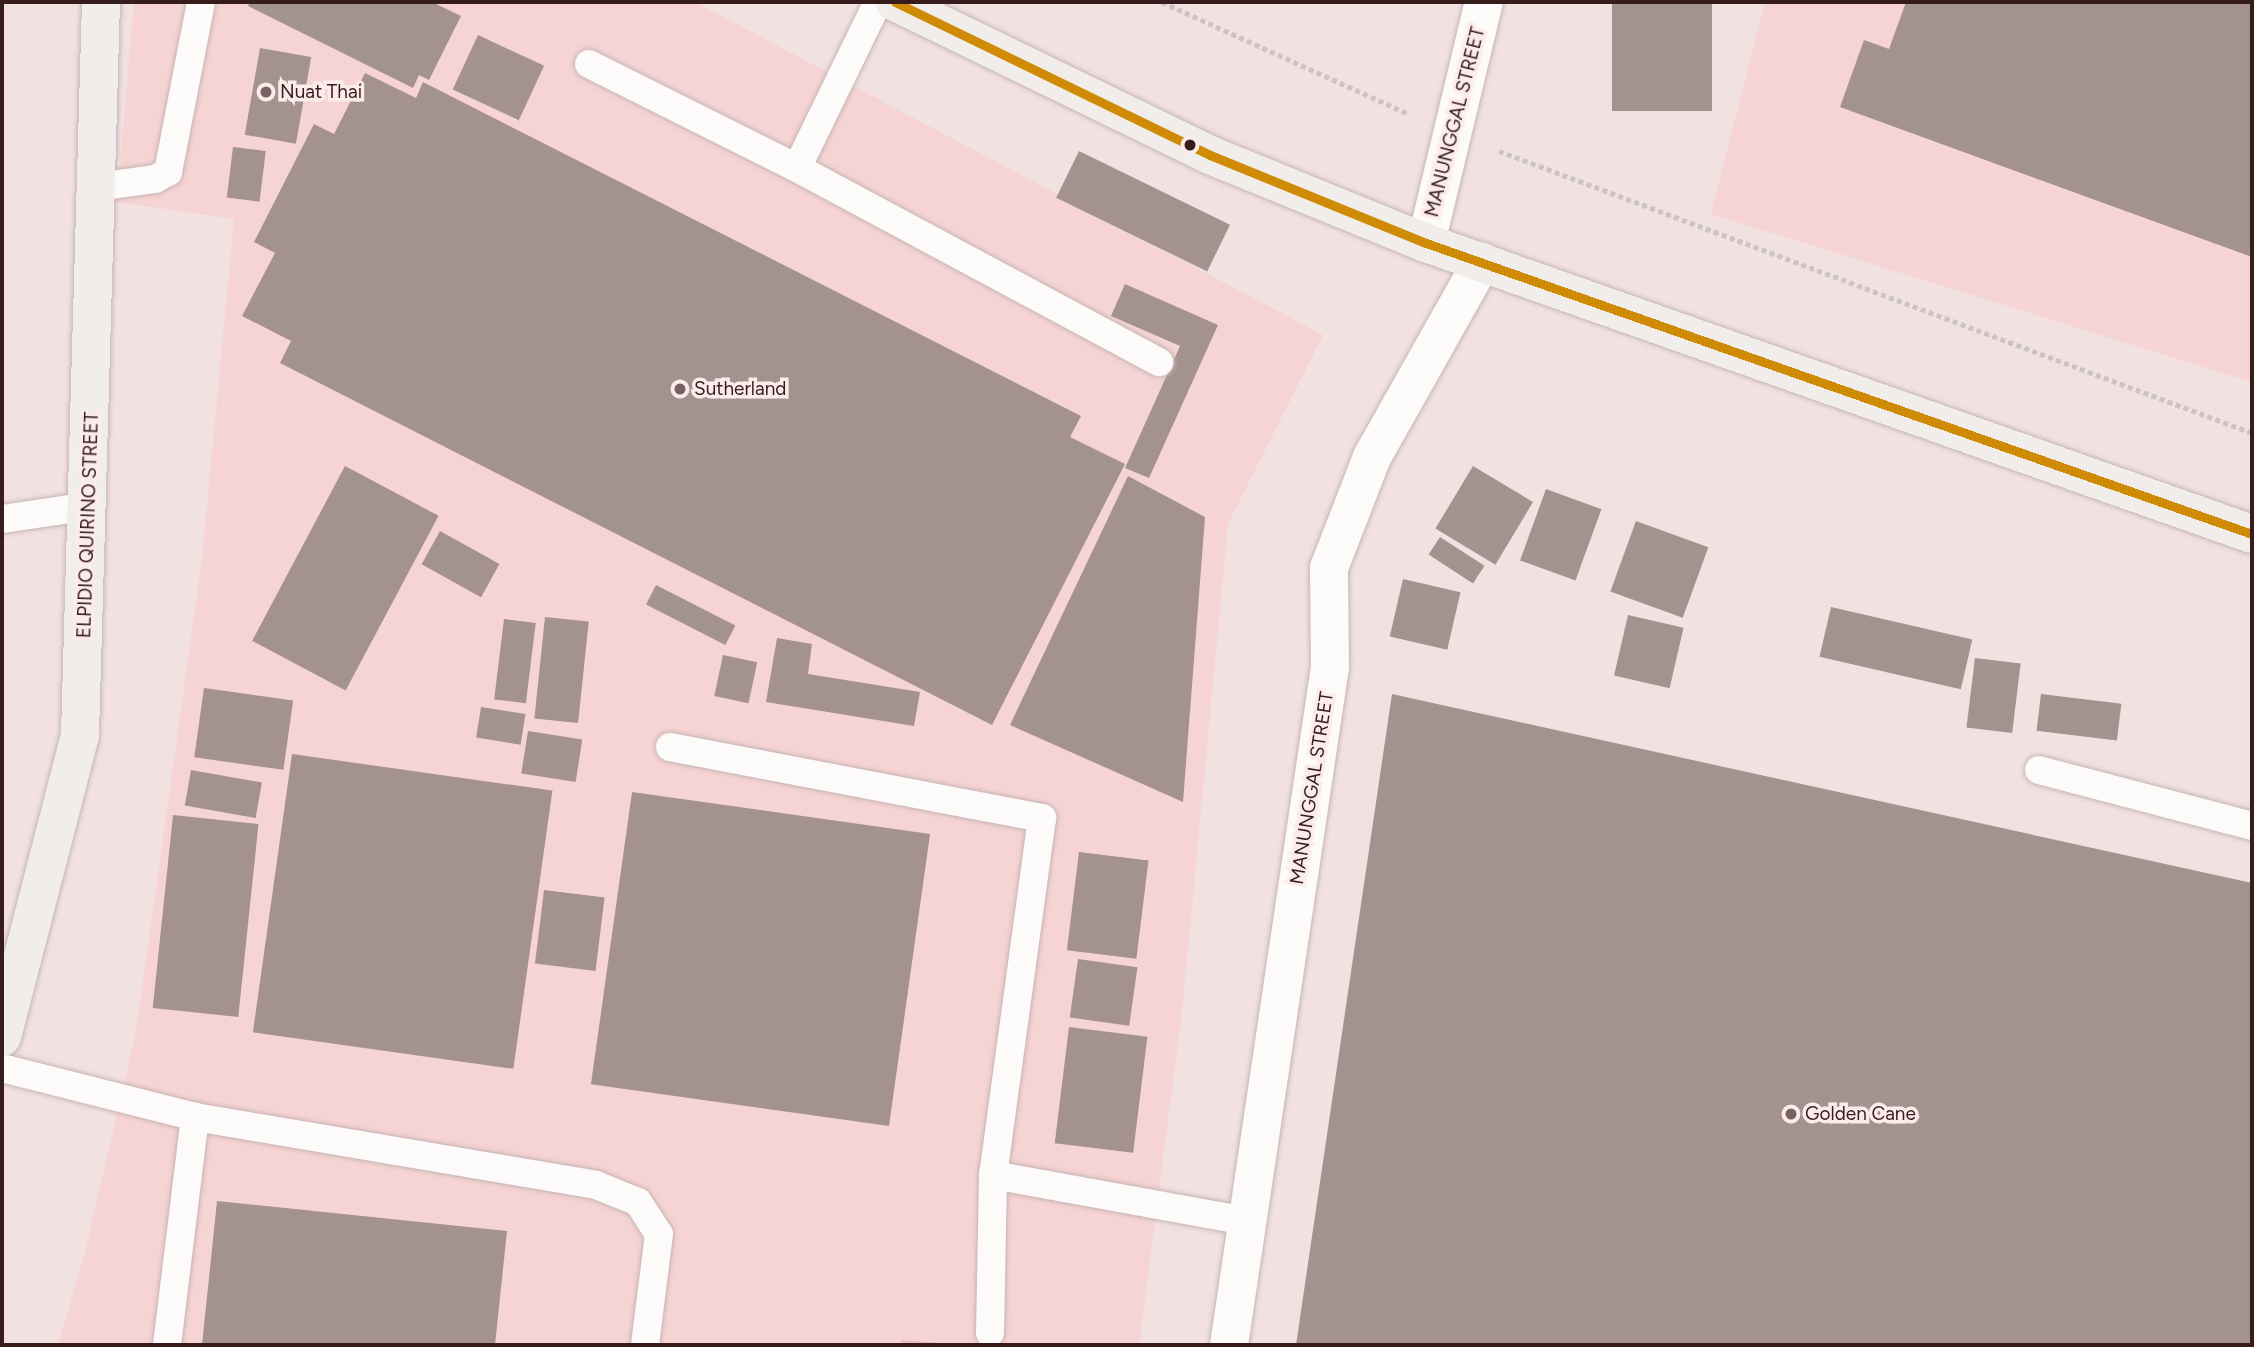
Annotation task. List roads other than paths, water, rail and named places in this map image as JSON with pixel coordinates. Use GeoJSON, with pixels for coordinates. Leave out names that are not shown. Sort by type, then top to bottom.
{"type":"FeatureCollection","features":[{"type":"Feature","properties":{"kind":"main road","name":"ELPIDIO QUIRINO STREET"},"geometry":{"type":"LineString","coordinates":[[2,1037],[80,735],[90,506],[102,2]]}},
{"type":"Feature","properties":{"kind":"main road"},"geometry":{"type":"LineString","coordinates":[[895,2],[1210,155],[1426,243],[2252,534]]}},
{"type":"Feature","properties":{"kind":"street","name":"MANUNGGAL STREET"},"geometry":{"type":"LineString","coordinates":[[1426,243],[1485,2]]}},
{"type":"Feature","properties":{"kind":"street","name":"MANUNGGAL STREET"},"geometry":{"type":"LineString","coordinates":[[1230,1345],[1330,667],[1329,568],[1372,457],[1482,262]]}},
{"type":"Feature","properties":{"kind":"lane"},"geometry":{"type":"LineString","coordinates":[[97,187],[155,179],[169,172],[201,2]]}},
{"type":"Feature","properties":{"kind":"lane"},"geometry":{"type":"LineString","coordinates":[[797,168],[878,2]]}},
{"type":"Feature","properties":{"kind":"lane"},"geometry":{"type":"LineString","coordinates":[[589,64],[797,168],[1159,362]]}},
{"type":"Feature","properties":{"kind":"lane"},"geometry":{"type":"LineString","coordinates":[[2,519],[90,506]]}},
{"type":"Feature","properties":{"kind":"lane"},"geometry":{"type":"LineString","coordinates":[[670,747],[1042,818],[993,1175],[989,1333]]}},
{"type":"Feature","properties":{"kind":"lane"},"geometry":{"type":"LineString","coordinates":[[2039,769],[2252,826]]}},
{"type":"Feature","properties":{"kind":"lane"},"geometry":{"type":"LineString","coordinates":[[2,1068],[195,1117],[596,1185],[638,1202],[659,1234],[645,1345]]}},
{"type":"Feature","properties":{"kind":"lane"},"geometry":{"type":"LineString","coordinates":[[167,1345],[195,1117]]}},
{"type":"Feature","properties":{"kind":"lane"},"geometry":{"type":"LineString","coordinates":[[993,1175],[1247,1221]]}},
{"type":"Feature","properties":{"kind":"place","name":"Nuat Thai"},"geometry":{"type":"Point","coordinates":[266,92]}},
{"type":"Feature","properties":{"kind":"place","name":"Sutherland"},"geometry":{"type":"Point","coordinates":[680,389]}},
{"type":"Feature","properties":{"kind":"place","name":"Golden Cane"},"geometry":{"type":"Point","coordinates":[1791,1114]}}]}
